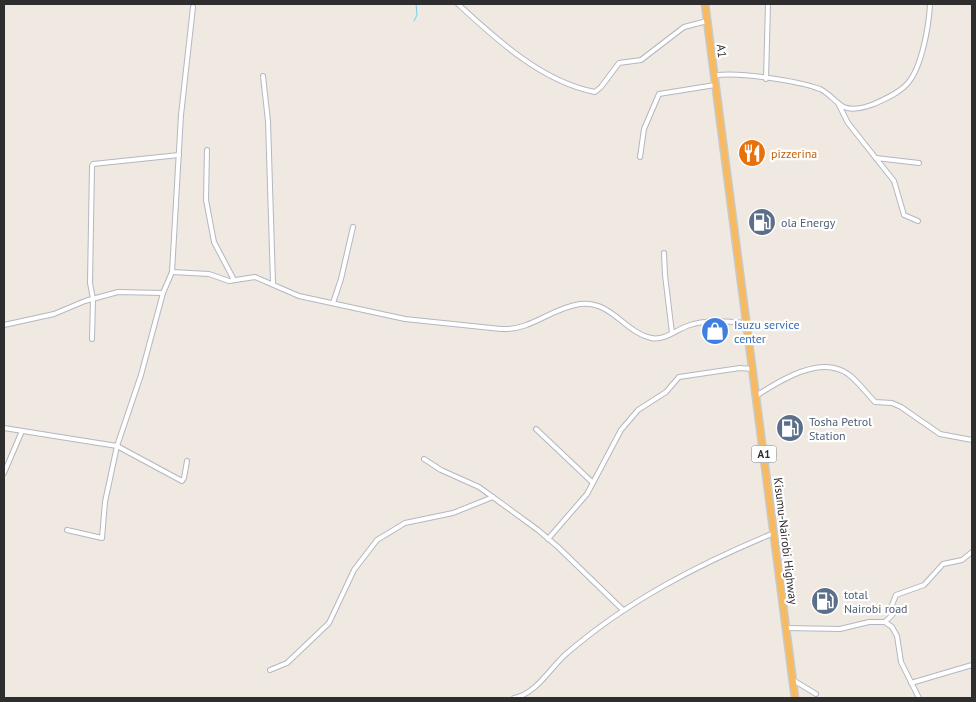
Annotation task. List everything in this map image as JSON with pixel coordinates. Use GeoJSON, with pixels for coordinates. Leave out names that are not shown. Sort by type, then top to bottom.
{"type":"FeatureCollection","features":[{"type":"Feature","properties":{"kind":"highway","name":"A1"},"geometry":{"type":"LineString","coordinates":[[705,4],[732,209]]}},
{"type":"Feature","properties":{"kind":"highway","name":"Kisumu-Nairobi Highway"},"geometry":{"type":"LineString","coordinates":[[732,209],[795,698]]}},
{"type":"Feature","properties":{"kind":"street"},"geometry":{"type":"LineString","coordinates":[[458,4],[481,25],[536,67],[556,78],[595,92],[599,90],[619,63],[641,60],[684,28],[707,21]]}},
{"type":"Feature","properties":{"kind":"street"},"geometry":{"type":"LineString","coordinates":[[766,79],[768,4]]}},
{"type":"Feature","properties":{"kind":"street"},"geometry":{"type":"LineString","coordinates":[[714,76],[728,73],[819,89],[836,99],[844,107],[854,109],[870,105],[893,95],[907,84],[915,70],[924,44],[930,4]]}},
{"type":"Feature","properties":{"kind":"street"},"geometry":{"type":"LineString","coordinates":[[67,530],[102,538],[105,502],[117,446],[141,375],[163,293],[172,272],[179,155],[193,7]]}},
{"type":"Feature","properties":{"kind":"street"},"geometry":{"type":"LineString","coordinates":[[263,76],[268,121],[273,283]]}},
{"type":"Feature","properties":{"kind":"street"},"geometry":{"type":"LineString","coordinates":[[640,157],[644,129],[659,94],[715,85]]}},
{"type":"Feature","properties":{"kind":"street"},"geometry":{"type":"LineString","coordinates":[[836,99],[848,123],[894,181],[904,215],[918,221]]}},
{"type":"Feature","properties":{"kind":"street"},"geometry":{"type":"LineString","coordinates":[[207,150],[206,200],[214,242],[234,280]]}},
{"type":"Feature","properties":{"kind":"street"},"geometry":{"type":"LineString","coordinates":[[92,339],[90,283],[93,164],[179,155]]}},
{"type":"Feature","properties":{"kind":"street"},"geometry":{"type":"LineString","coordinates":[[876,158],[919,163]]}},
{"type":"Feature","properties":{"kind":"street"},"geometry":{"type":"LineString","coordinates":[[333,303],[341,279],[353,227]]}},
{"type":"Feature","properties":{"kind":"street"},"geometry":{"type":"LineString","coordinates":[[664,253],[672,333]]}},
{"type":"Feature","properties":{"kind":"street"},"geometry":{"type":"LineString","coordinates":[[172,272],[196,272],[234,280],[255,277],[273,283],[299,296],[417,321],[515,330],[571,307],[594,305],[616,314],[647,336],[659,338],[690,324],[703,322],[747,323]]}},
{"type":"Feature","properties":{"kind":"street"},"geometry":{"type":"LineString","coordinates":[[4,325],[54,314],[92,299],[118,292],[163,293]]}},
{"type":"Feature","properties":{"kind":"street"},"geometry":{"type":"LineString","coordinates":[[548,539],[587,494],[628,420],[647,403],[666,392],[675,380],[689,375],[740,368],[753,369]]}},
{"type":"Feature","properties":{"kind":"street"},"geometry":{"type":"LineString","coordinates":[[756,396],[782,379],[800,372],[833,368],[849,374],[875,402],[892,403],[901,407],[940,434],[972,440]]}},
{"type":"Feature","properties":{"kind":"street"},"geometry":{"type":"LineString","coordinates":[[4,428],[117,446],[157,465],[180,480],[184,478],[187,461]]}},
{"type":"Feature","properties":{"kind":"street"},"geometry":{"type":"LineString","coordinates":[[536,429],[592,482]]}},
{"type":"Feature","properties":{"kind":"street"},"geometry":{"type":"LineString","coordinates":[[4,473],[22,431]]}},
{"type":"Feature","properties":{"kind":"street"},"geometry":{"type":"LineString","coordinates":[[424,459],[441,470],[458,476],[493,497],[548,539],[623,610]]}},
{"type":"Feature","properties":{"kind":"street"},"geometry":{"type":"LineString","coordinates":[[270,670],[287,663],[328,623],[354,570],[377,540],[405,523],[453,513],[493,497]]}},
{"type":"Feature","properties":{"kind":"street"},"geometry":{"type":"LineString","coordinates":[[514,698],[528,693],[580,642],[623,610],[664,584],[727,552],[774,533]]}},
{"type":"Feature","properties":{"kind":"street"},"geometry":{"type":"LineString","coordinates":[[885,622],[893,614],[892,605],[896,594],[924,585],[942,564],[962,560],[972,552]]}},
{"type":"Feature","properties":{"kind":"street"},"geometry":{"type":"LineString","coordinates":[[786,628],[840,630],[869,622],[885,622],[892,627],[897,636],[901,662],[919,698]]}},
{"type":"Feature","properties":{"kind":"street"},"geometry":{"type":"LineString","coordinates":[[911,683],[972,665]]}},
{"type":"Feature","properties":{"kind":"street"},"geometry":{"type":"LineString","coordinates":[[793,680],[816,694]]}},
{"type":"Feature","properties":{"kind":"street"},"geometry":{"type":"LineString","coordinates":[[528,693],[529,698]]}},
{"type":"Feature","properties":{"kind":"waterway"},"geometry":{"type":"LineString","coordinates":[[414,21],[417,15],[416,4]]}},
{"type":"Feature","properties":{"kind":"place","name":"pizzerina"},"geometry":{"type":"Point","coordinates":[752,153]}},
{"type":"Feature","properties":{"kind":"place","name":"ola Energy"},"geometry":{"type":"Point","coordinates":[762,222]}},
{"type":"Feature","properties":{"kind":"place","name":"Isuzu service center"},"geometry":{"type":"Point","coordinates":[715,331]}},
{"type":"Feature","properties":{"kind":"place","name":"Tosha Petrol Station"},"geometry":{"type":"Point","coordinates":[790,428]}},
{"type":"Feature","properties":{"kind":"place","name":"total Nairobi road"},"geometry":{"type":"Point","coordinates":[825,601]}}]}
